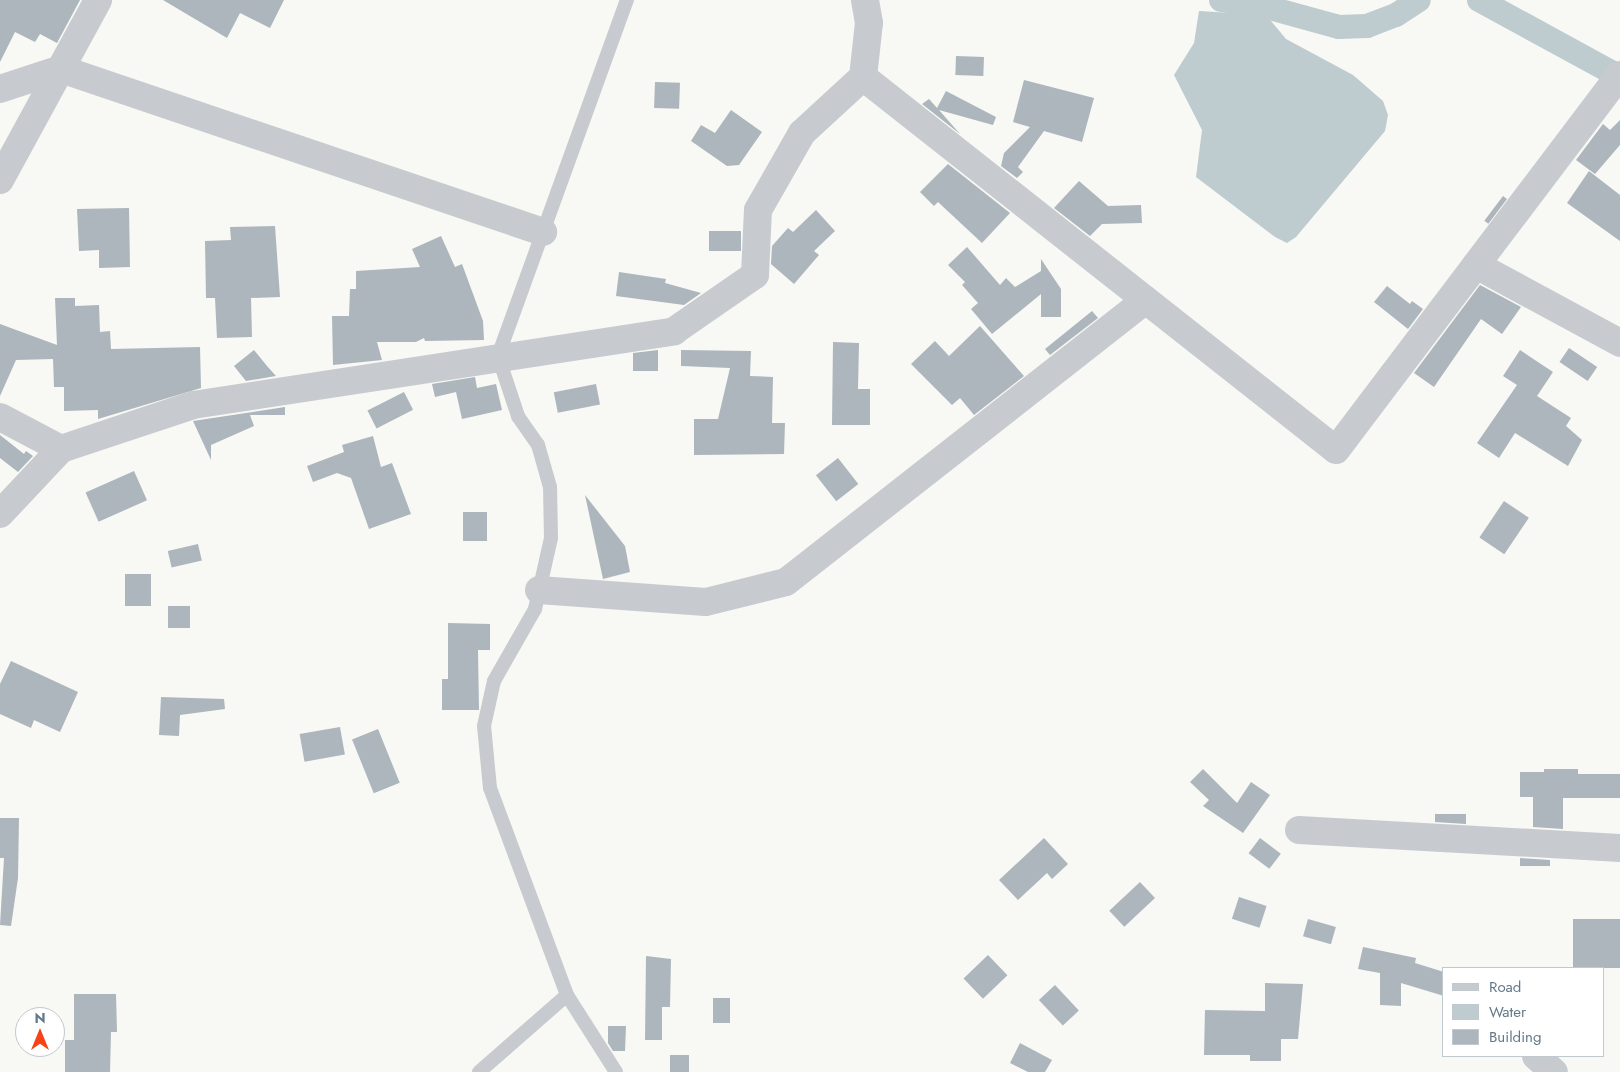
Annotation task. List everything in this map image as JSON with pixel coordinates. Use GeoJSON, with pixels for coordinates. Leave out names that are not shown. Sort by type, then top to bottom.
{"type":"FeatureCollection","features":[{"type":"Feature","properties":{"kind":"street"},"geometry":{"type":"LineString","coordinates":[[0,180],[98,0]]}},
{"type":"Feature","properties":{"kind":"street"},"geometry":{"type":"LineString","coordinates":[[0,514],[61,449],[193,406],[498,356],[674,331],[755,275],[758,210],[802,133],[863,77],[869,23],[865,0]]}},
{"type":"Feature","properties":{"kind":"street"},"geometry":{"type":"LineString","coordinates":[[0,89],[61,69],[543,232]]}},
{"type":"Feature","properties":{"kind":"street"},"geometry":{"type":"LineString","coordinates":[[863,77],[1336,450],[1620,74]]}},
{"type":"Feature","properties":{"kind":"street"},"geometry":{"type":"LineString","coordinates":[[1476,264],[1620,343]]}},
{"type":"Feature","properties":{"kind":"street"},"geometry":{"type":"LineString","coordinates":[[539,590],[706,602],[786,582],[1146,300]]}},
{"type":"Feature","properties":{"kind":"street"},"geometry":{"type":"LineString","coordinates":[[0,417],[61,449]]}},
{"type":"Feature","properties":{"kind":"street"},"geometry":{"type":"LineString","coordinates":[[1299,830],[1620,848]]}},
{"type":"Feature","properties":{"kind":"street"},"geometry":{"type":"LineString","coordinates":[[1537,1057],[1554,1072]]}},
{"type":"Feature","properties":{"kind":"lane"},"geometry":{"type":"LineString","coordinates":[[616,1072],[567,995],[490,788],[484,726],[494,681],[535,609],[551,538],[550,488],[538,445],[518,416],[498,356],[627,0]]}},
{"type":"Feature","properties":{"kind":"lane"},"geometry":{"type":"LineString","coordinates":[[479,1072],[567,995]]}},
{"type":"Feature","properties":{"kind":"water"},"geometry":{"type":"Polygon","coordinates":[[[1199,11],[1266,15],[1286,39],[1353,75],[1383,101],[1388,115],[1385,131],[1296,237],[1287,243],[1275,237],[1196,177],[1202,130],[1174,75],[1194,43],[1199,11]]]}},
{"type":"Feature","properties":{"kind":"building"},"geometry":{"type":"Polygon","coordinates":[[[0,0],[80,0],[57,43],[40,34],[35,42],[15,32],[0,62],[0,0]]]}},
{"type":"Feature","properties":{"kind":"building"},"geometry":{"type":"Polygon","coordinates":[[[163,0],[284,0],[270,28],[240,13],[227,38],[163,0]]]}},
{"type":"Feature","properties":{"kind":"building"},"geometry":{"type":"Polygon","coordinates":[[[956,56],[984,57],[983,76],[955,75],[956,56]]]}},
{"type":"Feature","properties":{"kind":"building"},"geometry":{"type":"Polygon","coordinates":[[[1024,80],[1094,98],[1082,142],[1044,131],[1018,167],[1023,172],[1017,178],[1001,166],[1004,153],[1030,127],[1013,122],[1024,80]]]}},
{"type":"Feature","properties":{"kind":"building"},"geometry":{"type":"Polygon","coordinates":[[[655,82],[680,83],[679,109],[654,108],[655,82]]]}},
{"type":"Feature","properties":{"kind":"building"},"geometry":{"type":"Polygon","coordinates":[[[946,91],[996,117],[993,125],[939,110],[960,134],[922,104],[929,99],[937,108],[946,91]]]}},
{"type":"Feature","properties":{"kind":"building"},"geometry":{"type":"Polygon","coordinates":[[[731,110],[762,132],[739,165],[727,166],[691,141],[701,125],[715,133],[731,110]]]}},
{"type":"Feature","properties":{"kind":"building"},"geometry":{"type":"Polygon","coordinates":[[[1620,120],[1620,145],[1595,174],[1576,160],[1603,124],[1610,130],[1620,120]]]}},
{"type":"Feature","properties":{"kind":"building"},"geometry":{"type":"Polygon","coordinates":[[[948,164],[1010,213],[982,243],[938,202],[934,206],[920,192],[948,164]]]}},
{"type":"Feature","properties":{"kind":"building"},"geometry":{"type":"Polygon","coordinates":[[[1589,171],[1620,195],[1620,241],[1567,203],[1589,171]]]}},
{"type":"Feature","properties":{"kind":"building"},"geometry":{"type":"Polygon","coordinates":[[[1079,181],[1108,206],[1141,205],[1142,223],[1102,224],[1090,236],[1054,208],[1079,181]]]}},
{"type":"Feature","properties":{"kind":"building"},"geometry":{"type":"Polygon","coordinates":[[[1503,196],[1507,199],[1488,224],[1484,221],[1503,196]]]}},
{"type":"Feature","properties":{"kind":"building"},"geometry":{"type":"Polygon","coordinates":[[[129,208],[130,267],[99,268],[99,250],[79,251],[77,209],[129,208]]]}},
{"type":"Feature","properties":{"kind":"building"},"geometry":{"type":"Polygon","coordinates":[[[816,210],[835,231],[814,251],[819,255],[794,284],[771,264],[772,246],[788,228],[793,232],[816,210]]]}},
{"type":"Feature","properties":{"kind":"building"},"geometry":{"type":"Polygon","coordinates":[[[275,226],[280,297],[251,298],[252,337],[217,338],[215,298],[206,298],[205,241],[231,240],[230,227],[275,226]]]}},
{"type":"Feature","properties":{"kind":"building"},"geometry":{"type":"Polygon","coordinates":[[[709,231],[741,231],[741,251],[709,251],[709,231]]]}},
{"type":"Feature","properties":{"kind":"building"},"geometry":{"type":"Polygon","coordinates":[[[441,236],[455,267],[462,264],[483,321],[484,340],[425,341],[424,338],[416,342],[377,342],[382,360],[333,365],[332,316],[349,316],[350,289],[356,289],[356,271],[420,267],[412,249],[441,236]]]}},
{"type":"Feature","properties":{"kind":"building"},"geometry":{"type":"Polygon","coordinates":[[[967,247],[1000,285],[1006,278],[1015,287],[1041,271],[1041,259],[1061,289],[1061,317],[1041,317],[1041,294],[992,334],[971,309],[978,303],[962,285],[965,282],[948,265],[967,247]]]}},
{"type":"Feature","properties":{"kind":"building"},"geometry":{"type":"Polygon","coordinates":[[[619,272],[666,279],[665,283],[701,293],[684,305],[616,296],[619,272]]]}},
{"type":"Feature","properties":{"kind":"building"},"geometry":{"type":"Polygon","coordinates":[[[1480,285],[1521,307],[1502,334],[1481,319],[1434,387],[1414,373],[1480,285]]]}},
{"type":"Feature","properties":{"kind":"building"},"geometry":{"type":"Polygon","coordinates":[[[1387,286],[1410,304],[1412,301],[1423,309],[1408,329],[1374,302],[1387,286]]]}},
{"type":"Feature","properties":{"kind":"building"},"geometry":{"type":"Polygon","coordinates":[[[55,298],[75,298],[75,306],[99,305],[100,332],[110,331],[111,349],[200,347],[201,388],[98,419],[98,410],[64,411],[64,387],[54,387],[53,359],[16,360],[0,396],[0,324],[57,345],[55,298]]]}},
{"type":"Feature","properties":{"kind":"building"},"geometry":{"type":"Polygon","coordinates":[[[1092,311],[1098,318],[1050,355],[1045,349],[1092,311]]]}},
{"type":"Feature","properties":{"kind":"building"},"geometry":{"type":"Polygon","coordinates":[[[980,326],[1024,376],[974,415],[960,398],[952,405],[911,364],[935,341],[949,356],[980,326]]]}},
{"type":"Feature","properties":{"kind":"building"},"geometry":{"type":"Polygon","coordinates":[[[833,342],[859,343],[858,389],[870,389],[870,425],[832,425],[833,342]]]}},
{"type":"Feature","properties":{"kind":"building"},"geometry":{"type":"Polygon","coordinates":[[[1569,348],[1597,367],[1588,381],[1559,362],[1569,348]]]}},
{"type":"Feature","properties":{"kind":"building"},"geometry":{"type":"Polygon","coordinates":[[[254,350],[276,376],[246,381],[234,366],[254,350]]]}},
{"type":"Feature","properties":{"kind":"building"},"geometry":{"type":"Polygon","coordinates":[[[658,350],[658,371],[633,371],[633,353],[658,350]]]}},
{"type":"Feature","properties":{"kind":"building"},"geometry":{"type":"Polygon","coordinates":[[[681,350],[751,351],[750,376],[773,377],[772,423],[785,423],[784,454],[694,455],[694,419],[718,419],[730,368],[681,366],[681,350]]]}},
{"type":"Feature","properties":{"kind":"building"},"geometry":{"type":"Polygon","coordinates":[[[1520,350],[1553,372],[1537,396],[1571,418],[1566,426],[1582,440],[1568,466],[1515,433],[1499,458],[1477,443],[1517,385],[1503,376],[1520,350]]]}},
{"type":"Feature","properties":{"kind":"building"},"geometry":{"type":"Polygon","coordinates":[[[475,377],[477,388],[496,384],[502,410],[462,419],[456,392],[435,397],[432,384],[475,377]]]}},
{"type":"Feature","properties":{"kind":"building"},"geometry":{"type":"Polygon","coordinates":[[[596,384],[600,405],[558,413],[554,392],[596,384]]]}},
{"type":"Feature","properties":{"kind":"building"},"geometry":{"type":"Polygon","coordinates":[[[404,392],[413,410],[377,428],[367,411],[404,392]]]}},
{"type":"Feature","properties":{"kind":"building"},"geometry":{"type":"Polygon","coordinates":[[[285,407],[285,415],[250,415],[254,426],[211,445],[211,460],[193,421],[285,407]]]}},
{"type":"Feature","properties":{"kind":"building"},"geometry":{"type":"Polygon","coordinates":[[[0,435],[24,454],[26,451],[33,456],[18,472],[0,458],[0,435]]]}},
{"type":"Feature","properties":{"kind":"building"},"geometry":{"type":"Polygon","coordinates":[[[373,436],[381,467],[392,463],[411,514],[369,529],[351,478],[337,473],[313,482],[307,466],[344,452],[342,445],[373,436]]]}},
{"type":"Feature","properties":{"kind":"building"},"geometry":{"type":"Polygon","coordinates":[[[838,458],[858,484],[836,501],[816,475],[838,458]]]}},
{"type":"Feature","properties":{"kind":"building"},"geometry":{"type":"Polygon","coordinates":[[[134,471],[147,500],[99,522],[86,493],[134,471]]]}},
{"type":"Feature","properties":{"kind":"building"},"geometry":{"type":"Polygon","coordinates":[[[585,495],[625,546],[630,572],[603,579],[585,495]]]}},
{"type":"Feature","properties":{"kind":"building"},"geometry":{"type":"Polygon","coordinates":[[[1504,501],[1529,518],[1504,554],[1479,537],[1504,501]]]}},
{"type":"Feature","properties":{"kind":"building"},"geometry":{"type":"Polygon","coordinates":[[[463,512],[487,512],[487,541],[463,541],[463,512]]]}},
{"type":"Feature","properties":{"kind":"building"},"geometry":{"type":"Polygon","coordinates":[[[198,544],[202,561],[172,568],[168,551],[198,544]]]}},
{"type":"Feature","properties":{"kind":"building"},"geometry":{"type":"Polygon","coordinates":[[[125,574],[151,574],[151,606],[125,606],[125,574]]]}},
{"type":"Feature","properties":{"kind":"building"},"geometry":{"type":"Polygon","coordinates":[[[168,606],[190,606],[190,628],[168,628],[168,606]]]}},
{"type":"Feature","properties":{"kind":"building"},"geometry":{"type":"Polygon","coordinates":[[[448,623],[490,624],[490,650],[478,650],[479,710],[442,710],[442,679],[448,679],[448,623]]]}},
{"type":"Feature","properties":{"kind":"building"},"geometry":{"type":"Polygon","coordinates":[[[11,661],[78,692],[60,732],[34,720],[31,728],[0,714],[0,684],[11,661]]]}},
{"type":"Feature","properties":{"kind":"building"},"geometry":{"type":"Polygon","coordinates":[[[161,697],[224,699],[225,709],[180,715],[179,736],[159,735],[161,697]]]}},
{"type":"Feature","properties":{"kind":"building"},"geometry":{"type":"Polygon","coordinates":[[[340,727],[345,755],[304,762],[300,734],[340,727]]]}},
{"type":"Feature","properties":{"kind":"building"},"geometry":{"type":"Polygon","coordinates":[[[378,729],[400,783],[374,793],[352,739],[378,729]]]}},
{"type":"Feature","properties":{"kind":"building"},"geometry":{"type":"Polygon","coordinates":[[[1203,769],[1237,803],[1251,782],[1270,795],[1243,833],[1203,806],[1209,800],[1190,782],[1203,769]]]}},
{"type":"Feature","properties":{"kind":"building"},"geometry":{"type":"Polygon","coordinates":[[[1544,769],[1578,769],[1578,774],[1620,774],[1620,798],[1563,798],[1563,829],[1533,827],[1533,797],[1520,797],[1520,772],[1544,772],[1544,769]]]}},
{"type":"Feature","properties":{"kind":"building"},"geometry":{"type":"Polygon","coordinates":[[[1435,814],[1466,814],[1466,824],[1435,822],[1435,814]]]}},
{"type":"Feature","properties":{"kind":"building"},"geometry":{"type":"Polygon","coordinates":[[[0,818],[19,818],[18,878],[11,926],[0,925],[4,858],[0,858],[0,818]]]}},
{"type":"Feature","properties":{"kind":"building"},"geometry":{"type":"Polygon","coordinates":[[[1044,838],[1068,864],[1052,879],[1047,873],[1018,900],[999,880],[1044,838]]]}},
{"type":"Feature","properties":{"kind":"building"},"geometry":{"type":"Polygon","coordinates":[[[1260,838],[1281,854],[1269,869],[1249,853],[1260,838]]]}},
{"type":"Feature","properties":{"kind":"building"},"geometry":{"type":"Polygon","coordinates":[[[1520,858],[1550,860],[1550,866],[1520,866],[1520,858]]]}},
{"type":"Feature","properties":{"kind":"building"},"geometry":{"type":"Polygon","coordinates":[[[1140,882],[1155,898],[1124,927],[1109,911],[1140,882]]]}},
{"type":"Feature","properties":{"kind":"building"},"geometry":{"type":"Polygon","coordinates":[[[1239,897],[1267,906],[1259,928],[1232,919],[1239,897]]]}},
{"type":"Feature","properties":{"kind":"building"},"geometry":{"type":"Polygon","coordinates":[[[1308,919],[1336,927],[1331,944],[1303,936],[1308,919]]]}},
{"type":"Feature","properties":{"kind":"building"},"geometry":{"type":"Polygon","coordinates":[[[1573,919],[1620,919],[1620,968],[1573,967],[1573,919]]]}},
{"type":"Feature","properties":{"kind":"building"},"geometry":{"type":"Polygon","coordinates":[[[1363,947],[1416,958],[1415,963],[1442,971],[1442,995],[1401,983],[1401,1006],[1380,1005],[1380,973],[1358,969],[1363,947]]]}},
{"type":"Feature","properties":{"kind":"building"},"geometry":{"type":"Polygon","coordinates":[[[988,955],[1007,975],[983,999],[964,979],[988,955]]]}},
{"type":"Feature","properties":{"kind":"building"},"geometry":{"type":"Polygon","coordinates":[[[646,956],[671,959],[670,1007],[662,1007],[662,1040],[645,1040],[646,956]]]}},
{"type":"Feature","properties":{"kind":"building"},"geometry":{"type":"Polygon","coordinates":[[[1265,983],[1303,984],[1298,1039],[1281,1039],[1281,1061],[1250,1061],[1250,1055],[1204,1055],[1205,1010],[1265,1011],[1265,983]]]}},
{"type":"Feature","properties":{"kind":"building"},"geometry":{"type":"Polygon","coordinates":[[[1055,985],[1079,1011],[1063,1026],[1039,1000],[1055,985]]]}},
{"type":"Feature","properties":{"kind":"building"},"geometry":{"type":"Polygon","coordinates":[[[74,994],[116,994],[117,1032],[111,1032],[110,1072],[65,1072],[65,1040],[74,1040],[74,994]]]}},
{"type":"Feature","properties":{"kind":"building"},"geometry":{"type":"Polygon","coordinates":[[[713,998],[730,998],[730,1023],[713,1023],[713,998]]]}},
{"type":"Feature","properties":{"kind":"building"},"geometry":{"type":"Polygon","coordinates":[[[608,1026],[626,1026],[625,1051],[613,1051],[608,1043],[608,1026]]]}},
{"type":"Feature","properties":{"kind":"building"},"geometry":{"type":"Polygon","coordinates":[[[1020,1043],[1052,1060],[1045,1072],[1028,1072],[1010,1063],[1020,1043]]]}},
{"type":"Feature","properties":{"kind":"building"},"geometry":{"type":"Polygon","coordinates":[[[670,1055],[689,1055],[689,1072],[670,1072],[670,1055]]]}},
{"type":"Feature","properties":{"kind":"waterway"},"geometry":{"type":"LineString","coordinates":[[1221,0],[1266,7],[1339,27],[1367,26],[1396,15],[1419,0]]}},
{"type":"Feature","properties":{"kind":"waterway"},"geometry":{"type":"LineString","coordinates":[[1479,0],[1620,77]]}}]}
